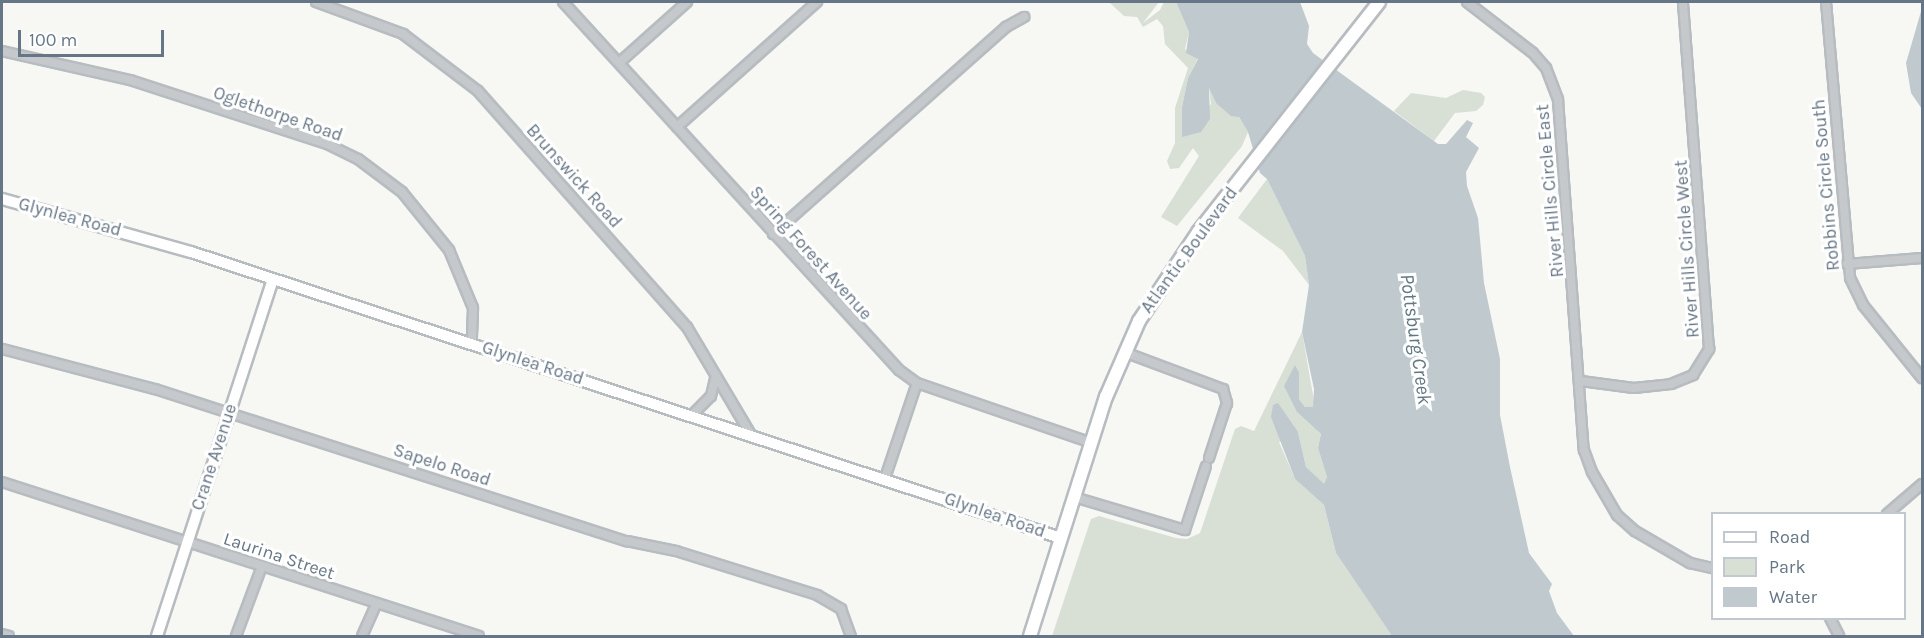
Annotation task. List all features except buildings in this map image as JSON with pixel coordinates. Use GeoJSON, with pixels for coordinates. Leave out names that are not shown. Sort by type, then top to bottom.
{"type":"FeatureCollection","features":[{"type":"Feature","properties":{"kind":"main road","name":"Atlantic Boulevard"},"geometry":{"type":"LineString","coordinates":[[1030,636],[1074,497],[1124,352],[1155,292],[1378,2]]}},
{"type":"Feature","properties":{"kind":"street","name":"Brunswick Road"},"geometry":{"type":"LineString","coordinates":[[316,2],[403,34],[478,92],[687,327],[751,435]]}},
{"type":"Feature","properties":{"kind":"street","name":"Spring Forest Avenue"},"geometry":{"type":"LineString","coordinates":[[563,2],[620,62],[886,359],[917,383],[1092,443]]}},
{"type":"Feature","properties":{"kind":"street"},"geometry":{"type":"LineString","coordinates":[[620,62],[687,2]]}},
{"type":"Feature","properties":{"kind":"street"},"geometry":{"type":"LineString","coordinates":[[677,127],[817,2]]}},
{"type":"Feature","properties":{"kind":"street","name":"River Hills Circle East"},"geometry":{"type":"LineString","coordinates":[[1467,2],[1533,53],[1546,68],[1555,92],[1564,148],[1584,450],[1617,515],[1678,557],[1711,567]]}},
{"type":"Feature","properties":{"kind":"street","name":"River Hills Circle West"},"geometry":{"type":"LineString","coordinates":[[1581,381],[1634,388],[1671,384],[1693,375],[1709,349],[1683,2]]}},
{"type":"Feature","properties":{"kind":"street","name":"Robbins Circle South"},"geometry":{"type":"LineString","coordinates":[[1826,2],[1847,264],[1854,290],[1923,378]]}},
{"type":"Feature","properties":{"kind":"street"},"geometry":{"type":"LineString","coordinates":[[773,234],[1006,27],[1024,18]]}},
{"type":"Feature","properties":{"kind":"street","name":"Oglethorpe Road"},"geometry":{"type":"LineString","coordinates":[[2,51],[130,80],[327,144],[358,159],[402,192],[449,250],[473,308],[472,343]]}},
{"type":"Feature","properties":{"kind":"street","name":"Glynlea Road"},"geometry":{"type":"LineString","coordinates":[[2,199],[87,220],[273,279],[885,478],[1062,538]]}},
{"type":"Feature","properties":{"kind":"street"},"geometry":{"type":"LineString","coordinates":[[1847,264],[1923,258]]}},
{"type":"Feature","properties":{"kind":"street","name":"Crane Avenue"},"geometry":{"type":"LineString","coordinates":[[157,636],[273,279]]}},
{"type":"Feature","properties":{"kind":"street","name":"Sapelo Road"},"geometry":{"type":"LineString","coordinates":[[2,349],[80,367],[627,541],[676,551],[817,595],[841,609],[851,636]]}},
{"type":"Feature","properties":{"kind":"street"},"geometry":{"type":"LineString","coordinates":[[1074,497],[1185,530],[1227,404],[1222,389],[1124,352]]}},
{"type":"Feature","properties":{"kind":"street"},"geometry":{"type":"LineString","coordinates":[[692,416],[711,396],[715,377]]}},
{"type":"Feature","properties":{"kind":"street"},"geometry":{"type":"LineString","coordinates":[[885,478],[917,383]]}},
{"type":"Feature","properties":{"kind":"street","name":"Laurina Street"},"geometry":{"type":"LineString","coordinates":[[2,482],[479,636]]}},
{"type":"Feature","properties":{"kind":"street"},"geometry":{"type":"LineString","coordinates":[[1888,512],[1923,484]]}},
{"type":"Feature","properties":{"kind":"street"},"geometry":{"type":"LineString","coordinates":[[236,636],[262,566]]}},
{"type":"Feature","properties":{"kind":"street"},"geometry":{"type":"LineString","coordinates":[[362,636],[376,604]]}},
{"type":"Feature","properties":{"kind":"street"},"geometry":{"type":"LineString","coordinates":[[1831,620],[1839,636]]}},
{"type":"Feature","properties":{"kind":"street"},"geometry":{"type":"LineString","coordinates":[[2,634],[9,636]]}},
{"type":"Feature","properties":{"kind":"green space"},"geometry":{"type":"Polygon","coordinates":[[[1109,2],[1159,2],[1143,23],[1160,10],[1164,2],[1176,2],[1189,32],[1185,49],[1198,58],[1188,78],[1182,107],[1184,130],[1211,104],[1209,87],[1216,103],[1239,117],[1248,132],[1242,146],[1177,226],[1161,217],[1199,156],[1193,148],[1179,168],[1170,169],[1167,161],[1175,143],[1175,108],[1188,68],[1165,44],[1163,26],[1157,19],[1143,27],[1137,17],[1124,16],[1109,2]]]}},
{"type":"Feature","properties":{"kind":"green space"},"geometry":{"type":"Polygon","coordinates":[[[1463,90],[1481,93],[1485,97],[1483,105],[1476,111],[1455,113],[1434,141],[1394,111],[1411,93],[1446,98],[1463,90]]]}},
{"type":"Feature","properties":{"kind":"green space"},"geometry":{"type":"Polygon","coordinates":[[[1267,179],[1305,256],[1309,285],[1283,251],[1238,218],[1267,179]]]}},
{"type":"Feature","properties":{"kind":"green space"},"geometry":{"type":"Polygon","coordinates":[[[1302,332],[1314,401],[1313,407],[1305,407],[1299,399],[1299,372],[1295,365],[1297,412],[1321,434],[1318,448],[1327,477],[1324,485],[1306,467],[1298,432],[1279,442],[1295,479],[1324,505],[1336,553],[1392,636],[1052,636],[1091,519],[1099,516],[1176,538],[1187,539],[1200,533],[1235,429],[1241,426],[1254,431],[1302,332]]]}},
{"type":"Feature","properties":{"kind":"water","name":"Pottsburg Creek"},"geometry":{"type":"Polygon","coordinates":[[[1176,2],[1300,2],[1309,26],[1307,44],[1313,53],[1438,144],[1446,144],[1467,120],[1473,123],[1466,137],[1479,148],[1466,172],[1467,186],[1478,218],[1484,283],[1500,359],[1500,415],[1510,467],[1529,553],[1552,584],[1549,591],[1557,613],[1574,636],[1392,636],[1336,553],[1324,505],[1295,479],[1271,417],[1273,405],[1278,403],[1298,432],[1306,467],[1324,484],[1327,477],[1318,448],[1321,434],[1297,412],[1284,386],[1295,365],[1299,372],[1299,399],[1305,407],[1313,407],[1314,389],[1302,332],[1309,285],[1305,256],[1267,179],[1260,173],[1248,132],[1239,117],[1231,116],[1216,103],[1209,88],[1210,119],[1201,132],[1182,137],[1182,107],[1188,78],[1198,59],[1186,53],[1189,32],[1176,2]]]}},
{"type":"Feature","properties":{"kind":"water"},"geometry":{"type":"Polygon","coordinates":[[[1922,8],[1922,109],[1911,93],[1906,63],[1922,8]]]}}]}
